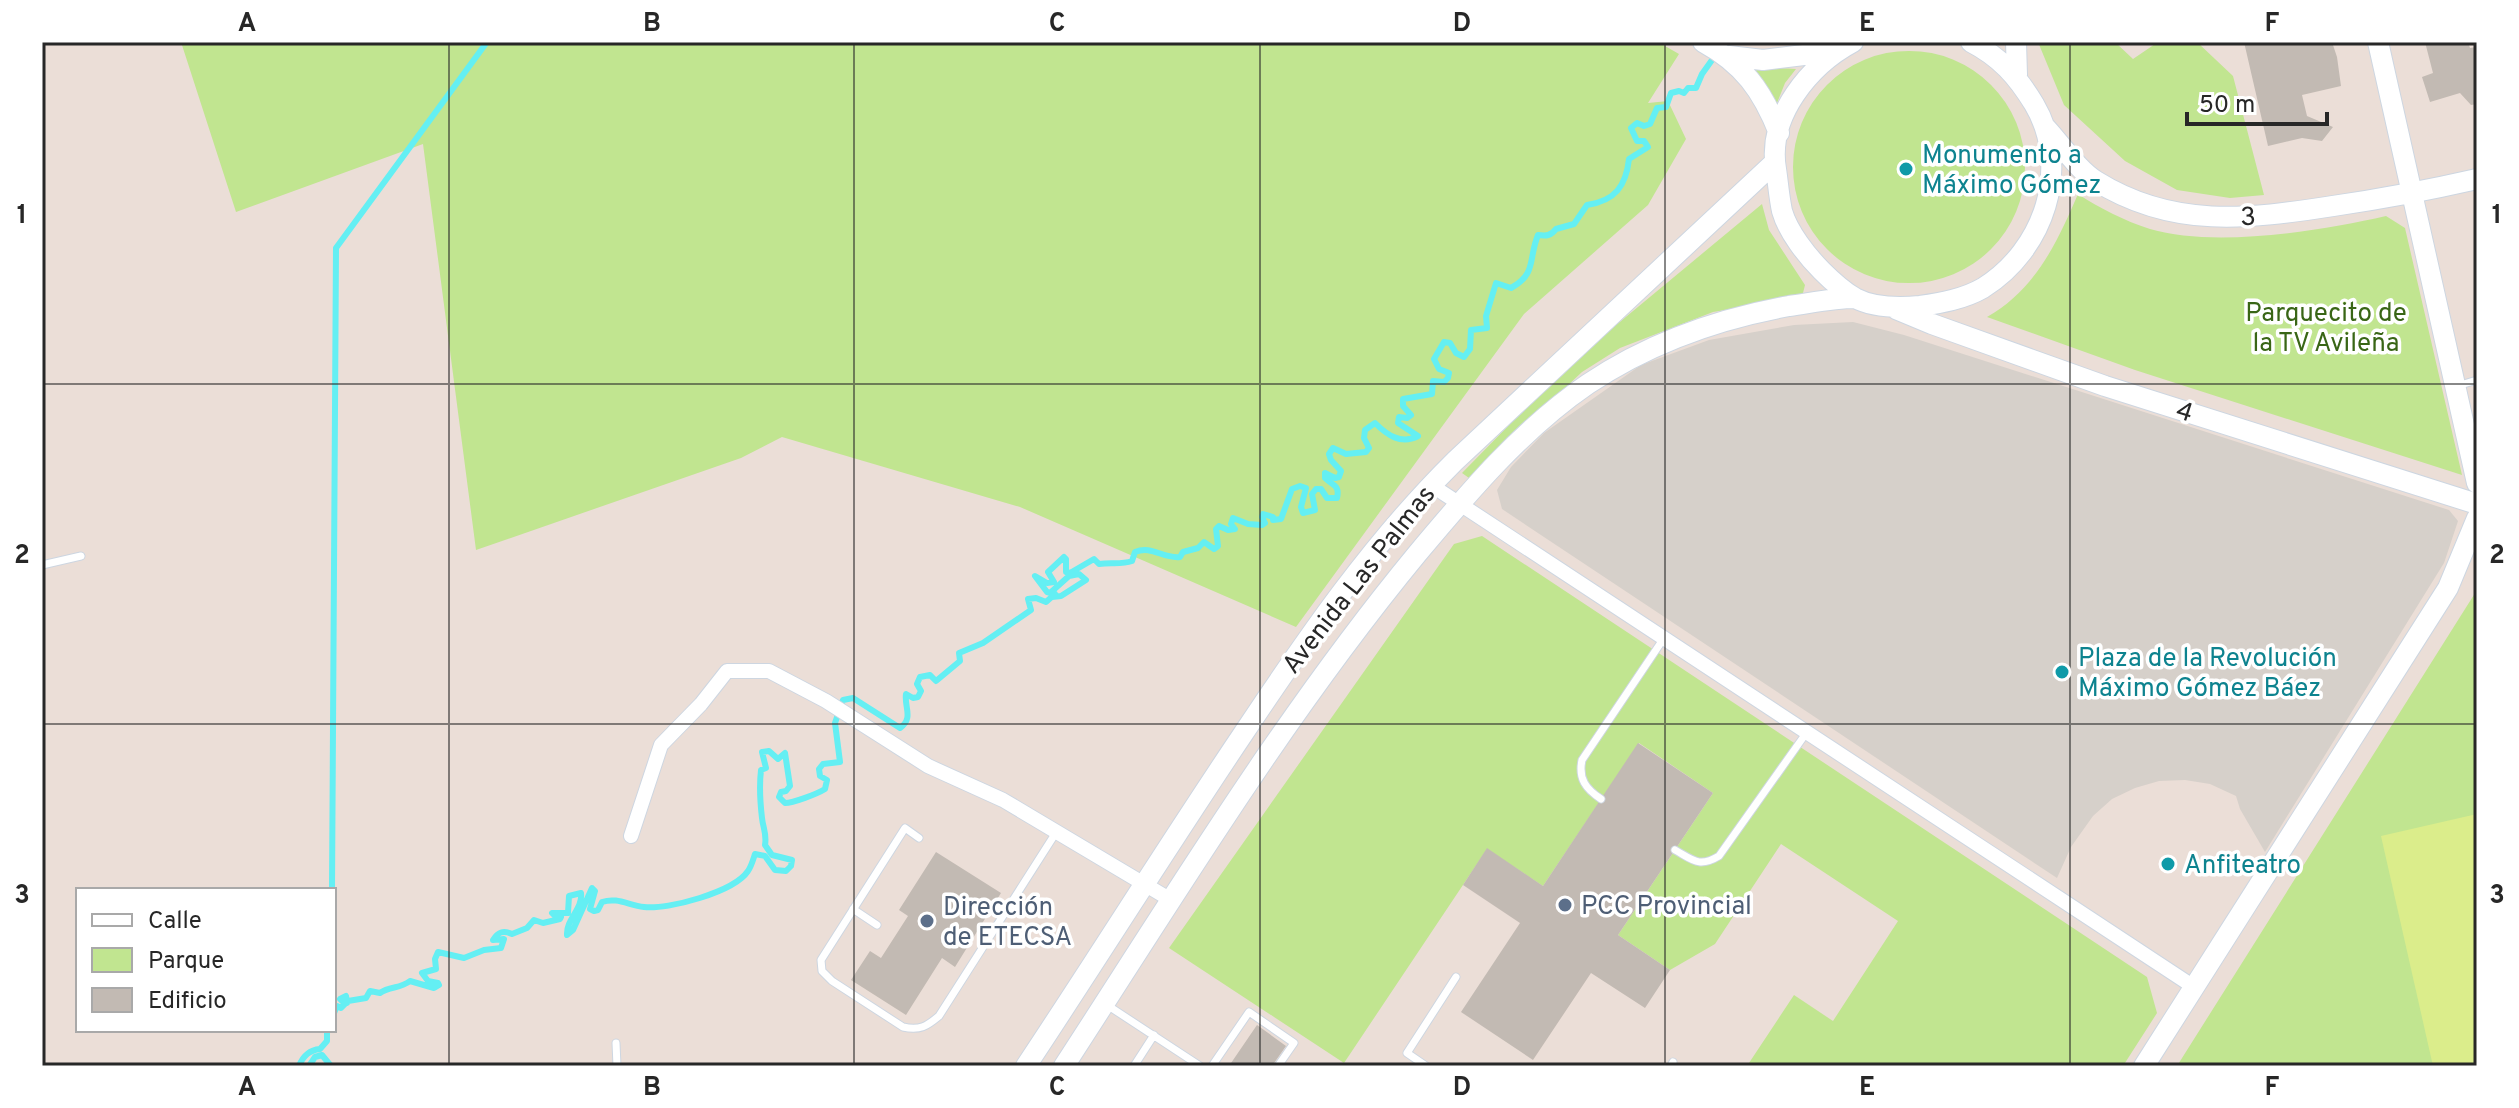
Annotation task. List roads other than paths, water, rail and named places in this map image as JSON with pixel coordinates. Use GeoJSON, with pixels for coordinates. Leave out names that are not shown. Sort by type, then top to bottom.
{"type":"FeatureCollection","features":[{"type":"Feature","properties":{"kind":"street"},"geometry":{"type":"LineString","coordinates":[[1703,42],[1729,56],[1753,84],[1771,112],[1779,133]]}},
{"type":"Feature","properties":{"kind":"street"},"geometry":{"type":"LineString","coordinates":[[1845,46],[1808,77],[1790,103],[1779,133],[1775,162],[1783,213],[1809,258],[1855,298],[1896,309],[1947,303],[1982,289],[2011,266],[2034,237],[2048,202],[2052,165],[2046,128],[2017,75],[1990,52],[1971,42]]}},
{"type":"Feature","properties":{"kind":"street"},"geometry":{"type":"LineString","coordinates":[[2016,42],[2017,75]]}},
{"type":"Feature","properties":{"kind":"street"},"geometry":{"type":"LineString","coordinates":[[2378,42],[2413,194],[2467,383],[2477,483]]}},
{"type":"Feature","properties":{"kind":"street"},"geometry":{"type":"LineString","coordinates":[[1729,56],[1763,60],[1845,46]]}},
{"type":"Feature","properties":{"kind":"street","name":"3"},"geometry":{"type":"LineString","coordinates":[[2046,128],[2093,179],[2142,205],[2200,217],[2261,217],[2413,194],[2477,179]]}},
{"type":"Feature","properties":{"kind":"street","name":"Avenida Las Palmas"},"geometry":{"type":"LineString","coordinates":[[1026,1066],[1304,642],[1366,560],[1431,485],[1775,162]]}},
{"type":"Feature","properties":{"kind":"street","name":"Avenida Las Palmas"},"geometry":{"type":"LineString","coordinates":[[1064,1066],[1332,661],[1460,503],[1546,417],[1587,385],[1624,362],[1716,322],[1839,298],[1855,298]]}},
{"type":"Feature","properties":{"kind":"street","name":"4"},"geometry":{"type":"LineString","coordinates":[[1896,309],[2105,386],[2477,504]]}},
{"type":"Feature","properties":{"kind":"street"},"geometry":{"type":"LineString","coordinates":[[1431,485],[2194,987]]}},
{"type":"Feature","properties":{"kind":"street"},"geometry":{"type":"LineString","coordinates":[[2144,1066],[2448,588],[2477,518]]}},
{"type":"Feature","properties":{"kind":"street"},"geometry":{"type":"LineString","coordinates":[[631,836],[661,745],[701,704],[727,671],[769,671],[826,701],[928,766],[1003,800],[1171,900]]}},
{"type":"Feature","properties":{"kind":"lane"},"geometry":{"type":"LineString","coordinates":[[42,565],[81,556]]}},
{"type":"Feature","properties":{"kind":"lane"},"geometry":{"type":"LineString","coordinates":[[1601,799],[1590,792],[1583,781],[1582,760],[1664,638]]}},
{"type":"Feature","properties":{"kind":"lane"},"geometry":{"type":"LineString","coordinates":[[1675,850],[1695,861],[1707,863],[1719,856],[1807,732]]}},
{"type":"Feature","properties":{"kind":"lane"},"geometry":{"type":"LineString","coordinates":[[919,838],[905,828],[821,960],[822,971],[832,981],[903,1027],[914,1030],[925,1027],[939,1016],[1057,831]]}},
{"type":"Feature","properties":{"kind":"lane"},"geometry":{"type":"LineString","coordinates":[[853,909],[877,925]]}},
{"type":"Feature","properties":{"kind":"lane"},"geometry":{"type":"LineString","coordinates":[[1426,1066],[1407,1053],[1456,977]]}},
{"type":"Feature","properties":{"kind":"lane"},"geometry":{"type":"LineString","coordinates":[[1105,1004],[1200,1066]]}},
{"type":"Feature","properties":{"kind":"lane"},"geometry":{"type":"LineString","coordinates":[[1212,1066],[1249,1012],[1294,1043],[1278,1066]]}},
{"type":"Feature","properties":{"kind":"lane"},"geometry":{"type":"LineString","coordinates":[[1134,1066],[1154,1035]]}},
{"type":"Feature","properties":{"kind":"lane"},"geometry":{"type":"LineString","coordinates":[[616,1043],[617,1066]]}},
{"type":"Feature","properties":{"kind":"waterway"},"geometry":{"type":"LineString","coordinates":[[332,888],[336,248],[487,42]]}},
{"type":"Feature","properties":{"kind":"waterway"},"geometry":{"type":"LineString","coordinates":[[1744,42],[1756,42]]}},
{"type":"Feature","properties":{"kind":"waterway"},"geometry":{"type":"LineString","coordinates":[[336,1008],[348,1001],[366,998],[370,991],[380,993],[410,981],[434,988],[438,983],[428,981],[422,973],[436,969],[438,952],[464,958],[484,950],[501,948],[504,939],[493,940],[499,934],[512,934],[527,928],[534,920],[543,923],[560,919],[552,913],[568,913],[569,896],[581,893],[580,904],[569,924],[567,935],[573,930],[592,888],[595,891],[590,909],[594,911],[607,901],[644,907],[668,906],[729,886],[748,871],[755,854],[765,856],[775,870],[786,871],[792,860],[772,855],[765,845],[760,788],[761,770],[766,768],[762,752],[769,751],[778,759],[785,753],[790,786],[779,797],[785,803],[816,793],[825,789],[827,780],[820,776],[819,769],[823,764],[840,762],[835,723],[843,700],[853,698],[900,728],[908,716],[906,694],[918,697],[920,677],[930,675],[936,681],[960,661],[959,653],[983,643],[1031,610],[1028,599],[1046,602],[1055,594],[1047,592],[1035,576],[1047,583],[1054,582],[1048,572],[1064,557],[1066,572],[1070,573],[1094,559],[1099,564],[1132,561],[1135,552],[1141,550],[1180,557],[1183,552],[1198,548],[1204,542],[1214,549],[1218,546],[1216,529],[1219,526],[1235,529],[1231,524],[1233,518],[1262,525],[1265,523],[1263,514],[1273,517],[1273,520],[1281,519],[1292,489],[1300,486],[1306,488],[1301,507],[1303,513],[1315,510],[1312,494],[1316,489],[1321,489],[1327,498],[1337,498],[1337,488],[1325,478],[1325,473],[1339,477],[1341,471],[1331,460],[1329,454],[1333,448],[1346,454],[1366,452],[1369,448],[1364,438],[1365,430],[1375,423],[1400,439],[1418,436],[1398,423],[1399,417],[1411,415],[1403,406],[1403,399],[1432,394],[1433,381],[1444,382],[1448,378],[1449,373],[1439,369],[1434,359],[1444,342],[1450,343],[1456,353],[1464,357],[1470,349],[1471,330],[1487,328],[1486,316],[1496,283],[1511,288],[1519,283],[1528,271],[1538,235],[1548,235],[1556,229],[1574,224],[1587,205],[1605,200],[1617,191],[1625,177],[1629,159],[1648,147],[1644,141],[1637,141],[1631,128],[1637,123],[1644,126],[1650,124],[1657,108],[1666,107],[1671,93],[1684,93],[1688,88],[1696,88],[1717,53]]}},
{"type":"Feature","properties":{"kind":"waterway"},"geometry":{"type":"LineString","coordinates":[[1050,593],[1069,576],[1079,574],[1086,580],[1061,596],[1052,597]]}},
{"type":"Feature","properties":{"kind":"waterway"},"geometry":{"type":"LineString","coordinates":[[345,1004],[340,999],[346,996],[347,1003]]}},
{"type":"Feature","properties":{"kind":"waterway"},"geometry":{"type":"LineString","coordinates":[[299,1066],[307,1054],[320,1049],[327,1041],[327,1032]]}},
{"type":"Feature","properties":{"kind":"waterway"},"geometry":{"type":"LineString","coordinates":[[309,1066],[315,1057],[322,1055],[331,1066]]}},
{"type":"Feature","properties":{"kind":"place","name":"Monumento a Máximo Gómez"},"geometry":{"type":"Point","coordinates":[1906,169]}},
{"type":"Feature","properties":{"kind":"place","name":"Plaza de la Revolución Máximo Gómez Báez"},"geometry":{"type":"Point","coordinates":[2062,672]}},
{"type":"Feature","properties":{"kind":"place","name":"Anfiteatro"},"geometry":{"type":"Point","coordinates":[2168,864]}},
{"type":"Feature","properties":{"kind":"place","name":"PCC Provincial"},"geometry":{"type":"Point","coordinates":[1565,905]}},
{"type":"Feature","properties":{"kind":"place","name":"Dirección de ETECSA"},"geometry":{"type":"Point","coordinates":[927,921]}},
{"type":"Feature","properties":{"kind":"park label","name":"Parquecito de la TV Avileña"},"geometry":{"type":"Point","coordinates":[2326,327]}}]}
